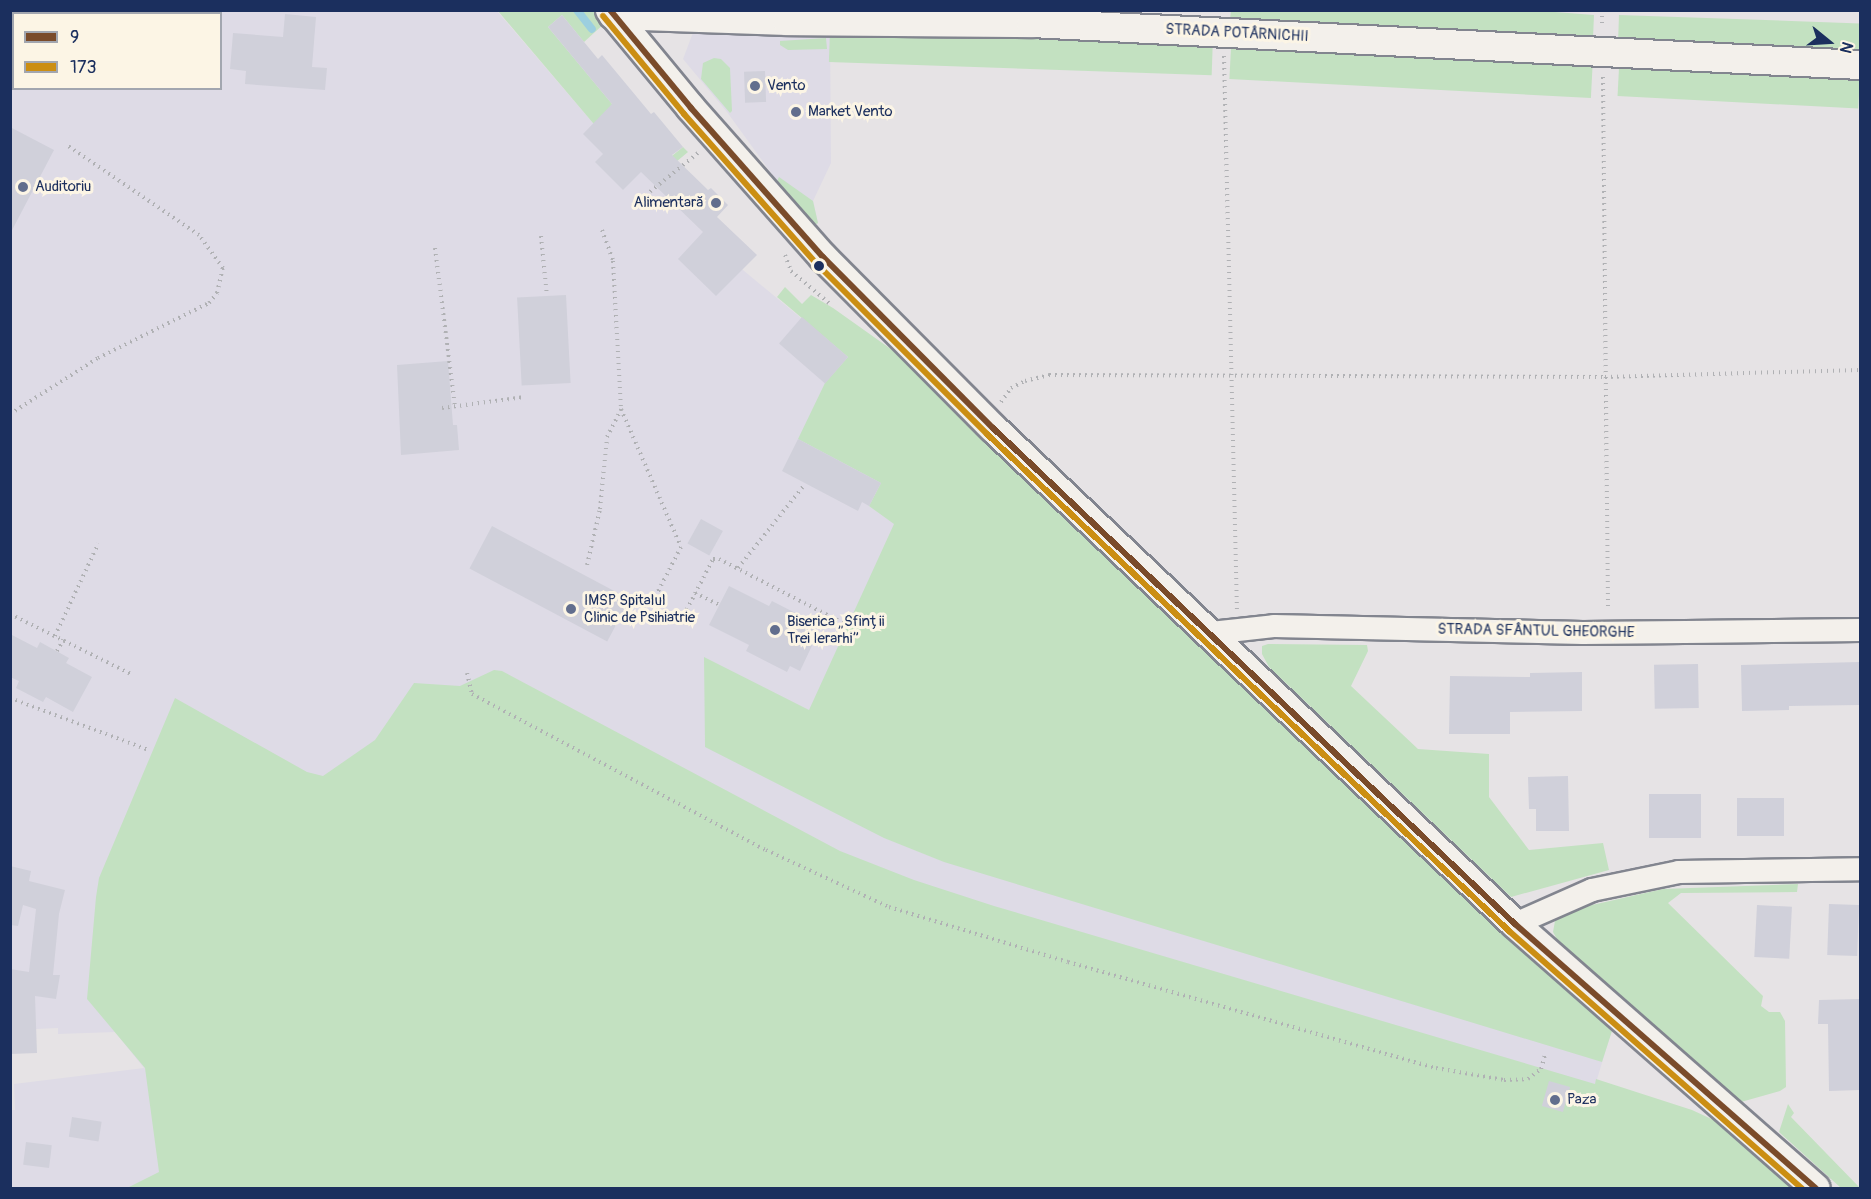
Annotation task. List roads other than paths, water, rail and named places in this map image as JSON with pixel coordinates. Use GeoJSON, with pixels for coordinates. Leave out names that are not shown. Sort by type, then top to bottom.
{"type":"FeatureCollection","features":[{"type":"Feature","properties":{"kind":"street","name":"STRADA POTÂRNICHII"},"geometry":{"type":"LineString","coordinates":[[614,12],[787,21],[1031,23],[1860,65]]}},
{"type":"Feature","properties":{"kind":"street"},"geometry":{"type":"LineString","coordinates":[[614,12],[717,138],[823,256],[993,428],[1225,631],[1515,924],[1815,1188]]}},
{"type":"Feature","properties":{"kind":"street","name":"STRADA SFÂNTUL GHEORGHE"},"geometry":{"type":"LineString","coordinates":[[1225,631],[1274,626],[1608,632],[1860,630]]}},
{"type":"Feature","properties":{"kind":"street"},"geometry":{"type":"LineString","coordinates":[[1515,924],[1592,890],[1679,872],[1860,869]]}},
{"type":"Feature","properties":{"kind":"waterway"},"geometry":{"type":"LineString","coordinates":[[577,10],[592,29]]}},
{"type":"Feature","properties":{"kind":"place","name":"Vento"},"geometry":{"type":"Point","coordinates":[755,86]}},
{"type":"Feature","properties":{"kind":"place","name":"Market Vento"},"geometry":{"type":"Point","coordinates":[796,112]}},
{"type":"Feature","properties":{"kind":"place","name":"Auditoriu"},"geometry":{"type":"Point","coordinates":[23,187]}},
{"type":"Feature","properties":{"kind":"place","name":"Alimentară"},"geometry":{"type":"Point","coordinates":[716,203]}},
{"type":"Feature","properties":{"kind":"place","name":"IMSP Spitalul Clinic de Psihiatrie"},"geometry":{"type":"Point","coordinates":[571,609]}},
{"type":"Feature","properties":{"kind":"place","name":"Biserica „Sfinții Trei Ierarhi”"},"geometry":{"type":"Point","coordinates":[775,630]}},
{"type":"Feature","properties":{"kind":"place","name":"Paza"},"geometry":{"type":"Point","coordinates":[1555,1100]}}]}
